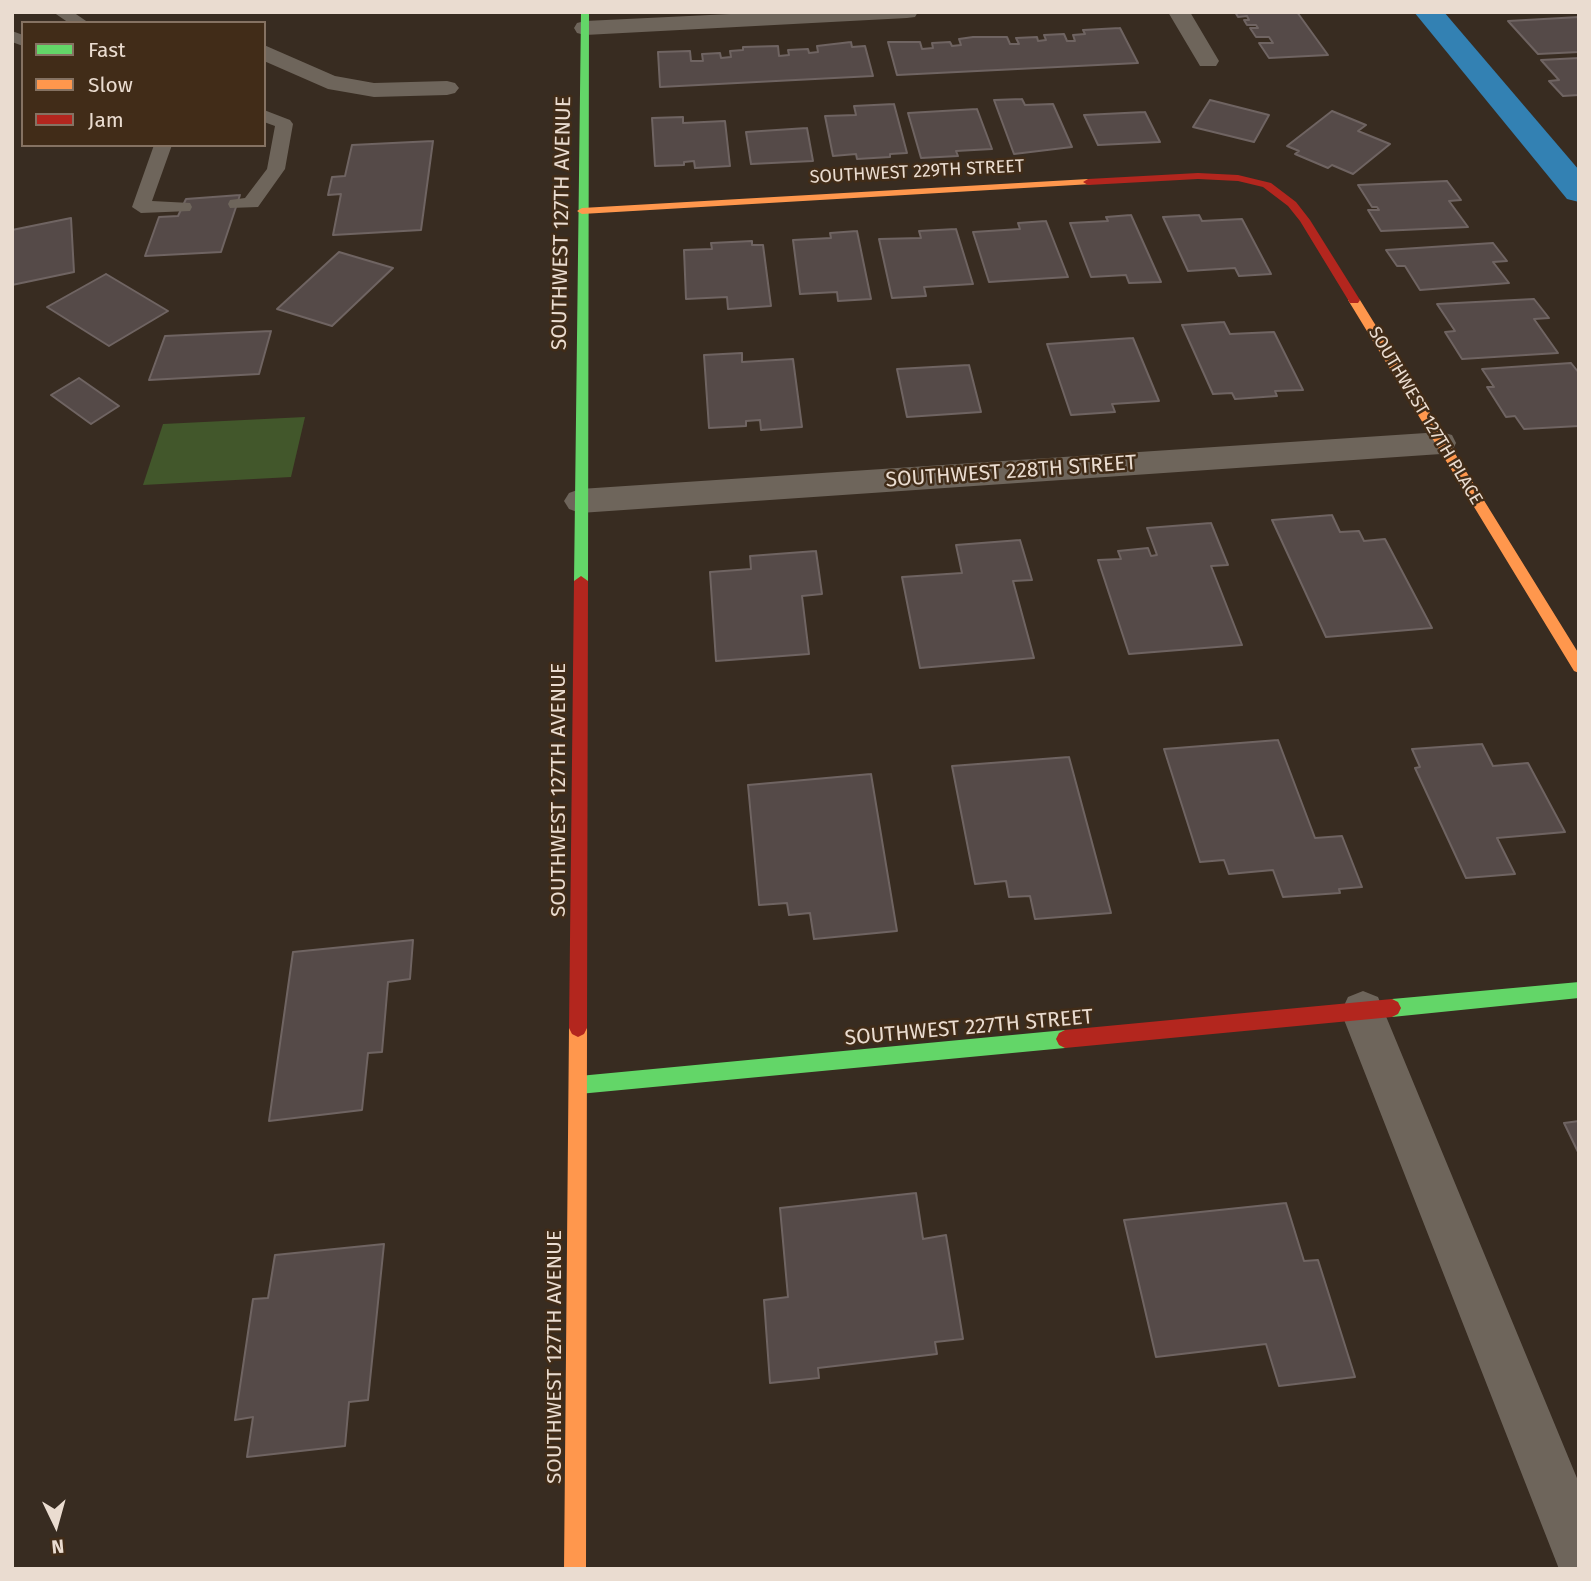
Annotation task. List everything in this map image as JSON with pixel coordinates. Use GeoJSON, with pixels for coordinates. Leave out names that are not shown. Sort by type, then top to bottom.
{"type":"FeatureCollection","features":[{"type":"Feature","properties":{"kind":"street"},"geometry":{"type":"LineString","coordinates":[[585,20],[907,12]]}},
{"type":"Feature","properties":{"kind":"street"},"geometry":{"type":"LineString","coordinates":[[1180,12],[1208,61]]}},
{"type":"Feature","properties":{"kind":"street","name":"SOUTHWEST 127TH AVENUE"},"geometry":{"type":"LineString","coordinates":[[575,1569],[585,20]]}},
{"type":"Feature","properties":{"kind":"street"},"geometry":{"type":"LineString","coordinates":[[266,53],[328,82],[348,86],[374,90],[447,88]]}},
{"type":"Feature","properties":{"kind":"street","name":"SOUTHWEST 229TH STREET"},"geometry":{"type":"LineString","coordinates":[[582,211],[1198,176],[1254,181]]}},
{"type":"Feature","properties":{"kind":"street","name":"SOUTHWEST 127TH PLACE"},"geometry":{"type":"LineString","coordinates":[[1254,181],[1277,191],[1305,220],[1579,667]]}},
{"type":"Feature","properties":{"kind":"street","name":"SOUTHWEST 228TH STREET"},"geometry":{"type":"LineString","coordinates":[[580,501],[1441,443]]}},
{"type":"Feature","properties":{"kind":"street"},"geometry":{"type":"LineString","coordinates":[[1579,990],[1363,1012],[1579,1550]]}},
{"type":"Feature","properties":{"kind":"street","name":"SOUTHWEST 227TH STREET"},"geometry":{"type":"LineString","coordinates":[[579,1086],[1363,1012]]}},
{"type":"Feature","properties":{"kind":"lane"},"geometry":{"type":"LineString","coordinates":[[61,12],[77,21]]}},
{"type":"Feature","properties":{"kind":"lane"},"geometry":{"type":"LineString","coordinates":[[237,204],[251,203],[276,169],[284,124],[266,116]]}},
{"type":"Feature","properties":{"kind":"lane"},"geometry":{"type":"LineString","coordinates":[[162,147],[141,207],[183,207]]}},
{"type":"Feature","properties":{"kind":"green space"},"geometry":{"type":"Polygon","coordinates":[[[305,417],[291,477],[143,485],[163,424],[305,417]]]}},
{"type":"Feature","properties":{"kind":"building"},"geometry":{"type":"Polygon","coordinates":[[[1235,12],[1297,12],[1328,55],[1269,58],[1259,43],[1273,43],[1269,37],[1256,37],[1250,28],[1258,28],[1256,25],[1247,25],[1244,20],[1249,20],[1247,16],[1238,17],[1235,12]]]}},
{"type":"Feature","properties":{"kind":"building"},"geometry":{"type":"Polygon","coordinates":[[[1579,17],[1579,52],[1538,54],[1508,21],[1579,17]]]}},
{"type":"Feature","properties":{"kind":"building"},"geometry":{"type":"Polygon","coordinates":[[[1120,28],[1138,63],[897,75],[888,42],[920,42],[922,49],[933,48],[932,43],[950,42],[952,46],[961,45],[959,39],[973,37],[1007,37],[1010,44],[1019,44],[1016,38],[1037,37],[1038,41],[1046,40],[1044,35],[1064,34],[1067,41],[1075,41],[1073,35],[1085,34],[1083,30],[1120,28]]]}},
{"type":"Feature","properties":{"kind":"building"},"geometry":{"type":"Polygon","coordinates":[[[851,42],[852,47],[865,46],[873,76],[660,87],[658,52],[690,51],[691,61],[703,61],[702,54],[720,53],[721,58],[731,57],[730,51],[743,50],[743,47],[778,46],[779,56],[789,55],[788,50],[808,49],[809,53],[818,52],[817,46],[851,42]]]}},
{"type":"Feature","properties":{"kind":"building"},"geometry":{"type":"Polygon","coordinates":[[[1579,58],[1579,95],[1563,96],[1549,81],[1559,80],[1541,60],[1579,58]]]}},
{"type":"Feature","properties":{"kind":"building"},"geometry":{"type":"Polygon","coordinates":[[[1022,99],[1025,105],[1053,104],[1072,147],[1014,154],[994,100],[1022,99]]]}},
{"type":"Feature","properties":{"kind":"building"},"geometry":{"type":"Polygon","coordinates":[[[1210,100],[1269,115],[1254,142],[1193,127],[1210,100]]]}},
{"type":"Feature","properties":{"kind":"building"},"geometry":{"type":"Polygon","coordinates":[[[894,104],[907,153],[857,159],[856,154],[833,156],[825,116],[856,115],[854,106],[894,104]]]}},
{"type":"Feature","properties":{"kind":"building"},"geometry":{"type":"Polygon","coordinates":[[[977,109],[992,149],[956,151],[958,156],[921,158],[908,113],[977,109]]]}},
{"type":"Feature","properties":{"kind":"building"},"geometry":{"type":"Polygon","coordinates":[[[1332,111],[1366,125],[1358,131],[1390,144],[1353,174],[1332,165],[1328,168],[1295,154],[1299,151],[1287,146],[1332,111]]]}},
{"type":"Feature","properties":{"kind":"building"},"geometry":{"type":"Polygon","coordinates":[[[1145,112],[1160,142],[1098,145],[1084,115],[1145,112]]]}},
{"type":"Feature","properties":{"kind":"building"},"geometry":{"type":"Polygon","coordinates":[[[683,117],[683,123],[725,121],[730,166],[695,168],[694,161],[684,162],[684,165],[655,166],[652,118],[683,117]]]}},
{"type":"Feature","properties":{"kind":"building"},"geometry":{"type":"Polygon","coordinates":[[[807,128],[813,161],[751,164],[746,132],[807,128]]]}},
{"type":"Feature","properties":{"kind":"building"},"geometry":{"type":"Polygon","coordinates":[[[433,141],[421,230],[333,235],[341,194],[328,195],[332,177],[345,176],[352,145],[433,141]]]}},
{"type":"Feature","properties":{"kind":"building"},"geometry":{"type":"Polygon","coordinates":[[[1447,181],[1461,200],[1449,201],[1468,227],[1381,231],[1368,210],[1379,210],[1372,207],[1358,185],[1447,181]]]}},
{"type":"Feature","properties":{"kind":"building"},"geometry":{"type":"Polygon","coordinates":[[[240,195],[221,252],[145,256],[159,217],[178,216],[186,199],[240,195]]]}},
{"type":"Feature","properties":{"kind":"building"},"geometry":{"type":"Polygon","coordinates":[[[1131,215],[1161,282],[1129,283],[1126,275],[1091,277],[1070,223],[1108,221],[1106,217],[1131,215]]]}},
{"type":"Feature","properties":{"kind":"building"},"geometry":{"type":"Polygon","coordinates":[[[1199,215],[1202,221],[1242,219],[1271,274],[1239,276],[1235,268],[1188,271],[1163,217],[1199,215]]]}},
{"type":"Feature","properties":{"kind":"building"},"geometry":{"type":"Polygon","coordinates":[[[71,218],[74,272],[12,285],[12,230],[71,218]]]}},
{"type":"Feature","properties":{"kind":"building"},"geometry":{"type":"Polygon","coordinates":[[[1046,221],[1068,277],[989,282],[973,232],[1020,229],[1018,223],[1046,221]]]}},
{"type":"Feature","properties":{"kind":"building"},"geometry":{"type":"Polygon","coordinates":[[[956,229],[973,284],[924,287],[926,296],[892,298],[879,239],[921,238],[919,231],[956,229]]]}},
{"type":"Feature","properties":{"kind":"building"},"geometry":{"type":"Polygon","coordinates":[[[857,231],[871,299],[838,301],[837,292],[800,294],[793,240],[831,238],[830,233],[857,231]]]}},
{"type":"Feature","properties":{"kind":"building"},"geometry":{"type":"Polygon","coordinates":[[[752,241],[752,245],[763,245],[771,306],[728,309],[727,297],[686,299],[684,250],[712,249],[711,243],[752,241]]]}},
{"type":"Feature","properties":{"kind":"building"},"geometry":{"type":"Polygon","coordinates":[[[1493,243],[1507,261],[1493,262],[1509,283],[1420,290],[1405,266],[1397,266],[1386,250],[1493,243]]]}},
{"type":"Feature","properties":{"kind":"building"},"geometry":{"type":"Polygon","coordinates":[[[339,252],[393,268],[332,326],[277,309],[339,252]]]}},
{"type":"Feature","properties":{"kind":"building"},"geometry":{"type":"Polygon","coordinates":[[[106,274],[168,311],[109,346],[47,307],[106,274]]]}},
{"type":"Feature","properties":{"kind":"building"},"geometry":{"type":"Polygon","coordinates":[[[1534,299],[1549,318],[1534,319],[1558,353],[1462,359],[1445,332],[1455,331],[1437,304],[1534,299]]]}},
{"type":"Feature","properties":{"kind":"building"},"geometry":{"type":"Polygon","coordinates":[[[1224,322],[1230,334],[1274,332],[1303,390],[1275,391],[1277,396],[1235,399],[1232,393],[1213,394],[1182,325],[1224,322]]]}},
{"type":"Feature","properties":{"kind":"building"},"geometry":{"type":"Polygon","coordinates":[[[271,331],[259,374],[149,380],[165,336],[271,331]]]}},
{"type":"Feature","properties":{"kind":"building"},"geometry":{"type":"Polygon","coordinates":[[[1133,338],[1159,401],[1112,404],[1115,412],[1071,415],[1047,344],[1133,338]]]}},
{"type":"Feature","properties":{"kind":"building"},"geometry":{"type":"Polygon","coordinates":[[[742,353],[742,362],[793,359],[802,427],[761,430],[760,420],[746,421],[746,426],[709,428],[704,355],[742,353]]]}},
{"type":"Feature","properties":{"kind":"building"},"geometry":{"type":"Polygon","coordinates":[[[1571,363],[1579,373],[1579,426],[1524,429],[1515,416],[1506,417],[1487,387],[1494,387],[1482,369],[1571,363]]]}},
{"type":"Feature","properties":{"kind":"building"},"geometry":{"type":"Polygon","coordinates":[[[969,365],[981,412],[907,417],[897,369],[969,365]]]}},
{"type":"Feature","properties":{"kind":"building"},"geometry":{"type":"Polygon","coordinates":[[[79,378],[119,406],[91,424],[51,395],[79,378]]]}},
{"type":"Feature","properties":{"kind":"building"},"geometry":{"type":"Polygon","coordinates":[[[1332,515],[1340,532],[1359,531],[1364,541],[1385,539],[1432,628],[1326,637],[1272,520],[1332,515]]]}},
{"type":"Feature","properties":{"kind":"building"},"geometry":{"type":"Polygon","coordinates":[[[1211,523],[1228,565],[1211,566],[1242,645],[1129,654],[1098,560],[1121,559],[1118,551],[1148,548],[1151,556],[1157,555],[1147,528],[1211,523]]]}},
{"type":"Feature","properties":{"kind":"building"},"geometry":{"type":"Polygon","coordinates":[[[1020,540],[1032,580],[1013,581],[1034,658],[920,668],[902,577],[962,573],[956,545],[1020,540]]]}},
{"type":"Feature","properties":{"kind":"building"},"geometry":{"type":"Polygon","coordinates":[[[816,551],[822,594],[802,596],[809,654],[716,661],[710,572],[751,569],[750,556],[816,551]]]}},
{"type":"Feature","properties":{"kind":"building"},"geometry":{"type":"Polygon","coordinates":[[[1278,740],[1315,838],[1342,836],[1362,887],[1339,889],[1340,893],[1283,897],[1273,870],[1229,874],[1224,860],[1200,862],[1164,749],[1278,740]]]}},
{"type":"Feature","properties":{"kind":"building"},"geometry":{"type":"Polygon","coordinates":[[[1482,744],[1493,766],[1528,763],[1565,832],[1497,838],[1515,874],[1466,878],[1415,768],[1420,767],[1412,749],[1482,744]]]}},
{"type":"Feature","properties":{"kind":"building"},"geometry":{"type":"Polygon","coordinates":[[[1069,757],[1111,913],[1035,919],[1030,896],[1009,897],[1006,881],[975,884],[952,766],[1069,757]]]}},
{"type":"Feature","properties":{"kind":"building"},"geometry":{"type":"Polygon","coordinates":[[[871,774],[897,931],[814,939],[810,913],[789,915],[787,903],[759,905],[748,785],[871,774]]]}},
{"type":"Feature","properties":{"kind":"building"},"geometry":{"type":"Polygon","coordinates":[[[413,940],[410,979],[388,982],[382,1052],[368,1053],[362,1110],[269,1121],[293,952],[413,940]]]}},
{"type":"Feature","properties":{"kind":"building"},"geometry":{"type":"Polygon","coordinates":[[[1579,1121],[1579,1154],[1564,1123],[1579,1121]]]}},
{"type":"Feature","properties":{"kind":"building"},"geometry":{"type":"Polygon","coordinates":[[[916,1193],[923,1239],[946,1235],[963,1339],[935,1342],[937,1354],[818,1368],[819,1378],[770,1383],[764,1300],[788,1297],[780,1208],[916,1193]]]}},
{"type":"Feature","properties":{"kind":"building"},"geometry":{"type":"Polygon","coordinates":[[[1286,1203],[1304,1261],[1318,1260],[1355,1377],[1279,1386],[1266,1344],[1156,1357],[1124,1220],[1286,1203]]]}},
{"type":"Feature","properties":{"kind":"building"},"geometry":{"type":"Polygon","coordinates":[[[384,1244],[368,1400],[349,1402],[345,1446],[247,1457],[253,1417],[235,1420],[253,1299],[268,1298],[275,1255],[384,1244]]]}},
{"type":"Feature","properties":{"kind":"waterway"},"geometry":{"type":"LineString","coordinates":[[1428,12],[1579,192]]}},
{"type":"Feature","properties":{"kind":"traffic: fast"},"geometry":{"type":"LineString","coordinates":[[581,581],[585,12]]}},
{"type":"Feature","properties":{"kind":"traffic: fast"},"geometry":{"type":"LineString","coordinates":[[1392,1008],[1579,990]]}},
{"type":"Feature","properties":{"kind":"traffic: fast"},"geometry":{"type":"LineString","coordinates":[[579,1085],[1065,1039]]}},
{"type":"Feature","properties":{"kind":"traffic: slow"},"geometry":{"type":"LineString","coordinates":[[582,211],[1088,182]]}},
{"type":"Feature","properties":{"kind":"traffic: slow"},"geometry":{"type":"LineString","coordinates":[[1354,300],[1579,667]]}},
{"type":"Feature","properties":{"kind":"traffic: slow"},"geometry":{"type":"LineString","coordinates":[[575,1569],[578,1028]]}},
{"type":"Feature","properties":{"kind":"traffic: jam"},"geometry":{"type":"LineString","coordinates":[[1088,182],[1198,176],[1238,178],[1267,185],[1292,204],[1305,220],[1354,300]]}},
{"type":"Feature","properties":{"kind":"traffic: jam"},"geometry":{"type":"LineString","coordinates":[[578,1028],[581,581]]}},
{"type":"Feature","properties":{"kind":"traffic: jam"},"geometry":{"type":"LineString","coordinates":[[1065,1039],[1392,1008]]}}]}
